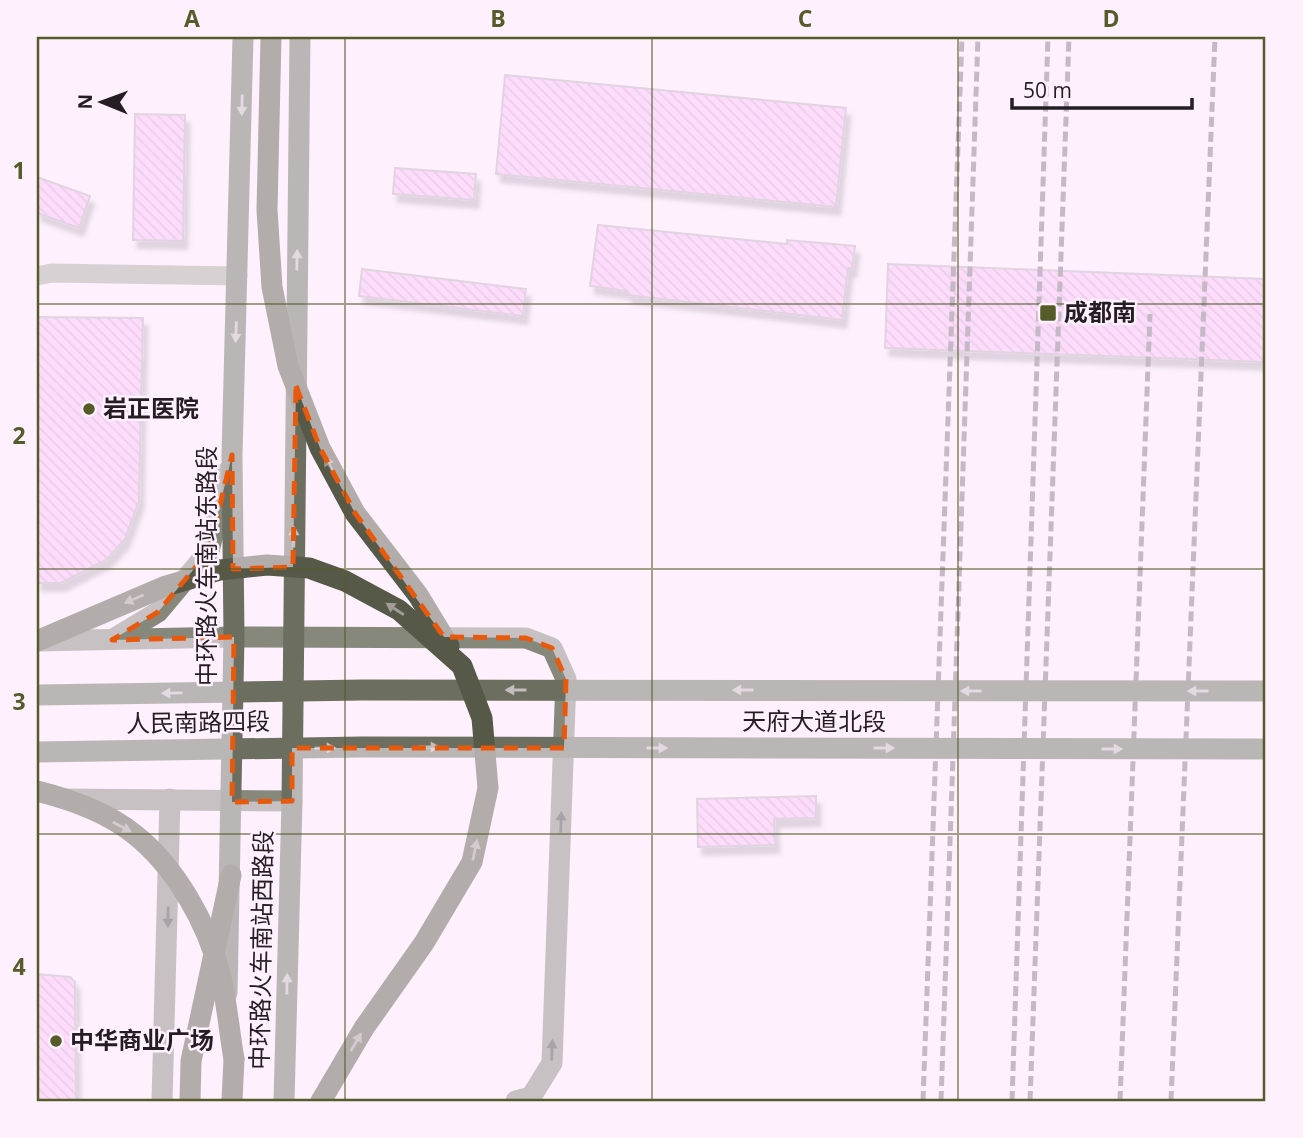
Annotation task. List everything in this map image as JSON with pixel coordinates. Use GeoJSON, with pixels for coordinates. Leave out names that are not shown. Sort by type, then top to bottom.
{"type":"FeatureCollection","features":[{"type":"Feature","properties":{"kind":"highway"},"geometry":{"type":"LineString","coordinates":[[271,37],[267,210],[272,287],[288,366],[320,448],[355,513],[418,595],[462,666],[482,718],[488,788],[472,862],[424,943],[364,1028],[321,1101]]}},
{"type":"Feature","properties":{"kind":"highway"},"geometry":{"type":"LineString","coordinates":[[37,641],[166,586],[220,570],[267,565],[309,568],[345,581],[399,611],[462,666]]}},
{"type":"Feature","properties":{"kind":"highway"},"geometry":{"type":"LineString","coordinates":[[37,790],[69,799],[134,833],[166,865],[198,916],[220,973],[234,1059],[232,1101]]}},
{"type":"Feature","properties":{"kind":"highway"},"geometry":{"type":"LineString","coordinates":[[190,1101],[191,1061],[230,875]]}},
{"type":"Feature","properties":{"kind":"main road","name":"中环路火车南站东路段"},"geometry":{"type":"LineString","coordinates":[[232,802],[232,455],[243,37]]}},
{"type":"Feature","properties":{"kind":"main road"},"geometry":{"type":"LineString","coordinates":[[292,801],[300,37]]}},
{"type":"Feature","properties":{"kind":"main road","name":"天府大道北段"},"geometry":{"type":"LineString","coordinates":[[362,690],[1266,691]]}},
{"type":"Feature","properties":{"kind":"main road","name":"人民南路四段"},"geometry":{"type":"LineString","coordinates":[[37,695],[362,690]]}},
{"type":"Feature","properties":{"kind":"main road","name":"天府大道北段"},"geometry":{"type":"LineString","coordinates":[[361,747],[1266,749]]}},
{"type":"Feature","properties":{"kind":"main road","name":"人民南路四段"},"geometry":{"type":"LineString","coordinates":[[37,752],[361,747]]}},
{"type":"Feature","properties":{"kind":"main road","name":"中环路火车南站西路段"},"geometry":{"type":"LineString","coordinates":[[285,1101],[292,801]]}},
{"type":"Feature","properties":{"kind":"main road","name":"中环路火车南站西路段"},"geometry":{"type":"LineString","coordinates":[[225,1101],[232,802]]}},
{"type":"Feature","properties":{"kind":"street"},"geometry":{"type":"LineString","coordinates":[[37,276],[51,273],[238,276]]}},
{"type":"Feature","properties":{"kind":"street"},"geometry":{"type":"LineString","coordinates":[[112,640],[158,612],[209,551],[232,455]]}},
{"type":"Feature","properties":{"kind":"street"},"geometry":{"type":"LineString","coordinates":[[37,641],[293,636],[526,638],[552,648],[566,679],[552,1063],[531,1097],[516,1101]]}},
{"type":"Feature","properties":{"kind":"street"},"geometry":{"type":"LineString","coordinates":[[37,799],[292,801]]}},
{"type":"Feature","properties":{"kind":"street"},"geometry":{"type":"LineString","coordinates":[[162,1101],[170,799]]}},
{"type":"Feature","properties":{"kind":"highlighted area"},"geometry":{"type":"Polygon","coordinates":[[[296,386],[320,448],[355,513],[444,637],[526,638],[552,648],[566,679],[564,748],[292,748],[292,801],[232,802],[234,637],[112,640],[158,612],[209,551],[232,455],[233,569],[293,567],[296,386]]]}},
{"type":"Feature","properties":{"kind":"building"},"geometry":{"type":"Polygon","coordinates":[[[505,75],[846,108],[836,207],[496,174],[505,75]]]}},
{"type":"Feature","properties":{"kind":"building"},"geometry":{"type":"Polygon","coordinates":[[[135,114],[185,115],[183,241],[133,240],[135,114]]]}},
{"type":"Feature","properties":{"kind":"building"},"geometry":{"type":"Polygon","coordinates":[[[395,168],[476,174],[474,200],[393,194],[395,168]]]}},
{"type":"Feature","properties":{"kind":"building"},"geometry":{"type":"Polygon","coordinates":[[[37,177],[90,196],[79,228],[37,213],[37,177]]]}},
{"type":"Feature","properties":{"kind":"building"},"geometry":{"type":"Polygon","coordinates":[[[598,225],[787,244],[787,240],[855,246],[852,269],[848,268],[842,320],[627,295],[627,291],[590,286],[598,225]]]}},
{"type":"Feature","properties":{"kind":"building"},"geometry":{"type":"Polygon","coordinates":[[[888,264],[1266,279],[1266,362],[885,348],[888,264]]]}},
{"type":"Feature","properties":{"kind":"building"},"geometry":{"type":"Polygon","coordinates":[[[362,269],[526,289],[523,316],[359,296],[362,269]]]}},
{"type":"Feature","properties":{"kind":"building","name":"岩正医院"},"geometry":{"type":"Polygon","coordinates":[[[37,317],[143,318],[139,501],[125,539],[106,560],[61,583],[37,583],[37,317]]]}},
{"type":"Feature","properties":{"kind":"building"},"geometry":{"type":"Polygon","coordinates":[[[816,796],[816,818],[774,819],[775,845],[698,847],[697,799],[816,796]]]}},
{"type":"Feature","properties":{"kind":"building","name":"中华商业广场"},"geometry":{"type":"Polygon","coordinates":[[[37,974],[70,977],[75,982],[76,1101],[37,1101],[37,974]]]}},
{"type":"Feature","properties":{"kind":"railway"},"geometry":{"type":"LineString","coordinates":[[923,1101],[962,37]]}},
{"type":"Feature","properties":{"kind":"railway"},"geometry":{"type":"LineString","coordinates":[[941,1101],[978,37]]}},
{"type":"Feature","properties":{"kind":"railway"},"geometry":{"type":"LineString","coordinates":[[1012,1101],[1048,37]]}},
{"type":"Feature","properties":{"kind":"railway"},"geometry":{"type":"LineString","coordinates":[[1030,1101],[1069,37]]}},
{"type":"Feature","properties":{"kind":"railway"},"geometry":{"type":"LineString","coordinates":[[1171,1101],[1215,37]]}},
{"type":"Feature","properties":{"kind":"railway"},"geometry":{"type":"LineString","coordinates":[[1120,1101],[1150,314]]}},
{"type":"Feature","properties":{"kind":"place","name":"成都南"},"geometry":{"type":"Point","coordinates":[1048,313]}},
{"type":"Feature","properties":{"kind":"place","name":"岩正医院"},"geometry":{"type":"Point","coordinates":[89,409]}},
{"type":"Feature","properties":{"kind":"place","name":"中华商业广场"},"geometry":{"type":"Point","coordinates":[56,1041]}}]}
